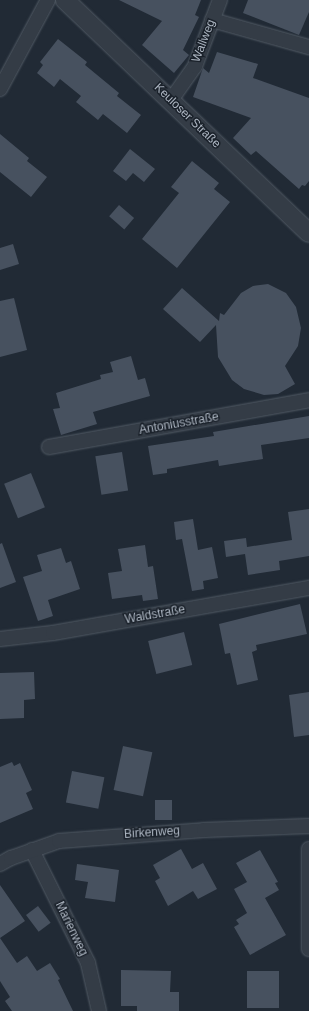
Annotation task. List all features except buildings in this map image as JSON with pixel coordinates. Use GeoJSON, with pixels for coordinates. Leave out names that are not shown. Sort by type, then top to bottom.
{"type":"FeatureCollection","features":[{"type":"Feature","properties":{"kind":"street"},"geometry":{"type":"LineString","coordinates":[[0,89],[48,0]]}},
{"type":"Feature","properties":{"kind":"street","name":"Keuloser Straße"},"geometry":{"type":"LineString","coordinates":[[65,0],[309,233]]}},
{"type":"Feature","properties":{"kind":"street","name":"Wallweg"},"geometry":{"type":"LineString","coordinates":[[171,100],[195,66],[220,0]]}},
{"type":"Feature","properties":{"kind":"street"},"geometry":{"type":"LineString","coordinates":[[212,20],[309,47]]}},
{"type":"Feature","properties":{"kind":"street","name":"Antoniusstraße"},"geometry":{"type":"LineString","coordinates":[[49,447],[309,400]]}},
{"type":"Feature","properties":{"kind":"street","name":"Waldstraße"},"geometry":{"type":"LineString","coordinates":[[0,639],[53,633],[309,588]]}},
{"type":"Feature","properties":{"kind":"street","name":"Birkenweg"},"geometry":{"type":"LineString","coordinates":[[0,864],[32,850],[59,841],[67,840],[197,830],[309,826]]}},
{"type":"Feature","properties":{"kind":"street"},"geometry":{"type":"LineString","coordinates":[[309,849],[309,949]]}},
{"type":"Feature","properties":{"kind":"street","name":"Marienweg"},"geometry":{"type":"LineString","coordinates":[[32,850],[88,963],[99,1011]]}}]}
